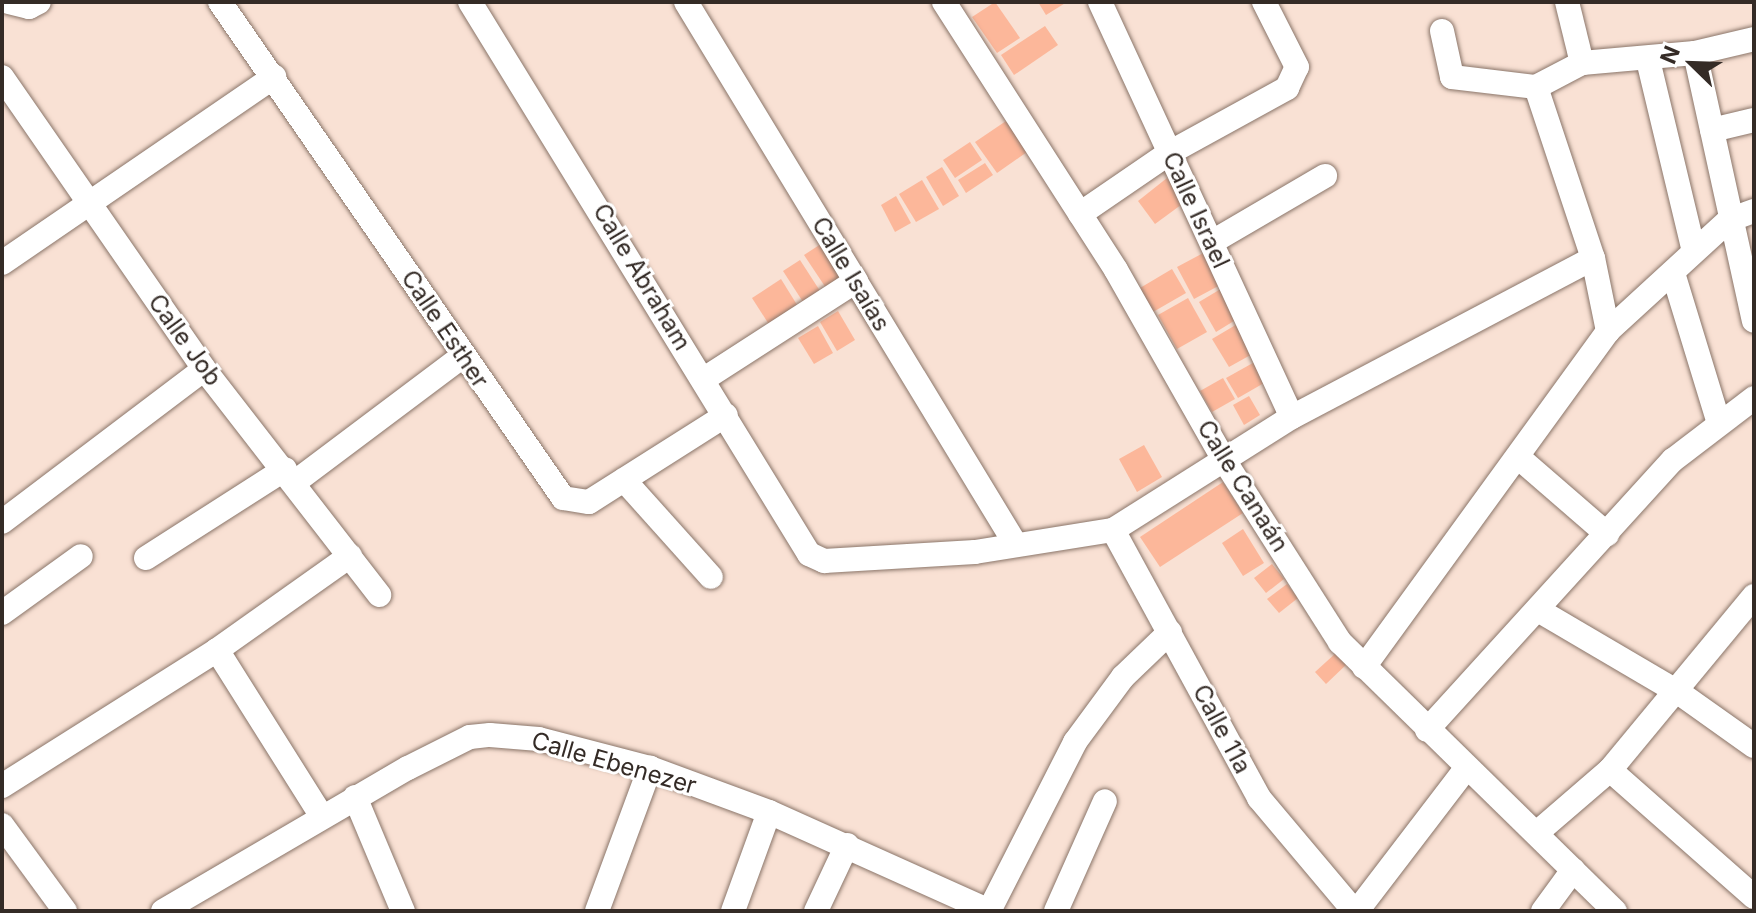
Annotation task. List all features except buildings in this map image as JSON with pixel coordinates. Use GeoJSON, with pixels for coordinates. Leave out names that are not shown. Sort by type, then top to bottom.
{"type":"FeatureCollection","features":[{"type":"Feature","properties":{"kind":"street"},"geometry":{"type":"LineString","coordinates":[[9,2],[29,7],[39,2]]}},
{"type":"Feature","properties":{"kind":"street","name":"Calle Esther"},"geometry":{"type":"LineString","coordinates":[[220,2],[563,498],[589,502],[726,415]]}},
{"type":"Feature","properties":{"kind":"street","name":"Calle Abraham"},"geometry":{"type":"LineString","coordinates":[[470,2],[809,554],[838,561],[1016,545]]}},
{"type":"Feature","properties":{"kind":"street","name":"Calle Isaías"},"geometry":{"type":"LineString","coordinates":[[686,2],[1016,545]]}},
{"type":"Feature","properties":{"kind":"street","name":"Calle Israel"},"geometry":{"type":"LineString","coordinates":[[1100,2],[1292,417]]}},
{"type":"Feature","properties":{"kind":"street"},"geometry":{"type":"LineString","coordinates":[[1080,214],[1169,153],[1287,88],[1297,67],[1264,2]]}},
{"type":"Feature","properties":{"kind":"street"},"geometry":{"type":"LineString","coordinates":[[1567,2],[1582,63]]}},
{"type":"Feature","properties":{"kind":"street","name":"Calle Canaán"},"geometry":{"type":"LineString","coordinates":[[952,5],[1080,214],[1224,460],[1340,642],[1427,730],[1539,831],[1615,911]]}},
{"type":"Feature","properties":{"kind":"street"},"geometry":{"type":"LineString","coordinates":[[1442,31],[1452,77],[1536,87],[1582,63],[1648,60],[1754,39]]}},
{"type":"Feature","properties":{"kind":"street"},"geometry":{"type":"LineString","coordinates":[[1695,53],[1729,220],[1754,321]]}},
{"type":"Feature","properties":{"kind":"street"},"geometry":{"type":"LineString","coordinates":[[1648,60],[1694,251]]}},
{"type":"Feature","properties":{"kind":"street","name":"Calle Job"},"geometry":{"type":"LineString","coordinates":[[2,77],[204,369],[290,475],[379,595]]}},
{"type":"Feature","properties":{"kind":"street"},"geometry":{"type":"LineString","coordinates":[[2,263],[274,77]]}},
{"type":"Feature","properties":{"kind":"street"},"geometry":{"type":"LineString","coordinates":[[1536,87],[1593,258],[1608,331]]}},
{"type":"Feature","properties":{"kind":"street"},"geometry":{"type":"LineString","coordinates":[[1712,130],[1754,120]]}},
{"type":"Feature","properties":{"kind":"street"},"geometry":{"type":"LineString","coordinates":[[1212,242],[1325,176]]}},
{"type":"Feature","properties":{"kind":"street"},"geometry":{"type":"LineString","coordinates":[[1364,667],[1608,331],[1729,220],[1754,211]]}},
{"type":"Feature","properties":{"kind":"street"},"geometry":{"type":"LineString","coordinates":[[1016,545],[1113,530],[1292,417],[1593,258]]}},
{"type":"Feature","properties":{"kind":"street"},"geometry":{"type":"LineString","coordinates":[[1673,273],[1718,420]]}},
{"type":"Feature","properties":{"kind":"street"},"geometry":{"type":"LineString","coordinates":[[704,379],[856,281]]}},
{"type":"Feature","properties":{"kind":"street"},"geometry":{"type":"LineString","coordinates":[[146,558],[290,475],[463,356]]}},
{"type":"Feature","properties":{"kind":"street"},"geometry":{"type":"LineString","coordinates":[[2,522],[204,369]]}},
{"type":"Feature","properties":{"kind":"street"},"geometry":{"type":"LineString","coordinates":[[1427,730],[1607,534],[1718,420],[1754,398]]}},
{"type":"Feature","properties":{"kind":"street"},"geometry":{"type":"LineString","coordinates":[[1518,457],[1607,534]]}},
{"type":"Feature","properties":{"kind":"street"},"geometry":{"type":"LineString","coordinates":[[624,480],[711,577]]}},
{"type":"Feature","properties":{"kind":"street","name":"Calle 11a"},"geometry":{"type":"LineString","coordinates":[[1113,530],[1259,798],[1355,911]]}},
{"type":"Feature","properties":{"kind":"street"},"geometry":{"type":"LineString","coordinates":[[2,613],[81,556]]}},
{"type":"Feature","properties":{"kind":"street"},"geometry":{"type":"LineString","coordinates":[[2,786],[217,650],[350,556]]}},
{"type":"Feature","properties":{"kind":"street"},"geometry":{"type":"LineString","coordinates":[[1539,831],[1610,770],[1678,692],[1754,596]]}},
{"type":"Feature","properties":{"kind":"street"},"geometry":{"type":"LineString","coordinates":[[1538,610],[1678,692],[1754,746]]}},
{"type":"Feature","properties":{"kind":"street"},"geometry":{"type":"LineString","coordinates":[[989,911],[1075,742],[1123,677],[1170,632]]}},
{"type":"Feature","properties":{"kind":"street"},"geometry":{"type":"LineString","coordinates":[[217,650],[322,817]]}},
{"type":"Feature","properties":{"kind":"street","name":"Calle Ebenezer"},"geometry":{"type":"LineString","coordinates":[[163,911],[355,797],[470,737],[490,735],[539,739],[650,768],[769,812],[989,911]]}},
{"type":"Feature","properties":{"kind":"street"},"geometry":{"type":"LineString","coordinates":[[1355,911],[1467,767]]}},
{"type":"Feature","properties":{"kind":"street"},"geometry":{"type":"LineString","coordinates":[[597,911],[650,768]]}},
{"type":"Feature","properties":{"kind":"street"},"geometry":{"type":"LineString","coordinates":[[1610,770],[1754,897]]}},
{"type":"Feature","properties":{"kind":"street"},"geometry":{"type":"LineString","coordinates":[[355,797],[403,911]]}},
{"type":"Feature","properties":{"kind":"street"},"geometry":{"type":"LineString","coordinates":[[1056,911],[1105,801]]}},
{"type":"Feature","properties":{"kind":"street"},"geometry":{"type":"LineString","coordinates":[[733,911],[769,812]]}},
{"type":"Feature","properties":{"kind":"street"},"geometry":{"type":"LineString","coordinates":[[2,825],[65,911]]}},
{"type":"Feature","properties":{"kind":"street"},"geometry":{"type":"LineString","coordinates":[[816,911],[847,845]]}},
{"type":"Feature","properties":{"kind":"street"},"geometry":{"type":"LineString","coordinates":[[2,863],[22,849]]}},
{"type":"Feature","properties":{"kind":"street"},"geometry":{"type":"LineString","coordinates":[[1543,911],[1573,870]]}},
{"type":"Feature","properties":{"kind":"street"},"geometry":{"type":"LineString","coordinates":[[1749,911],[1754,906]]}}]}
